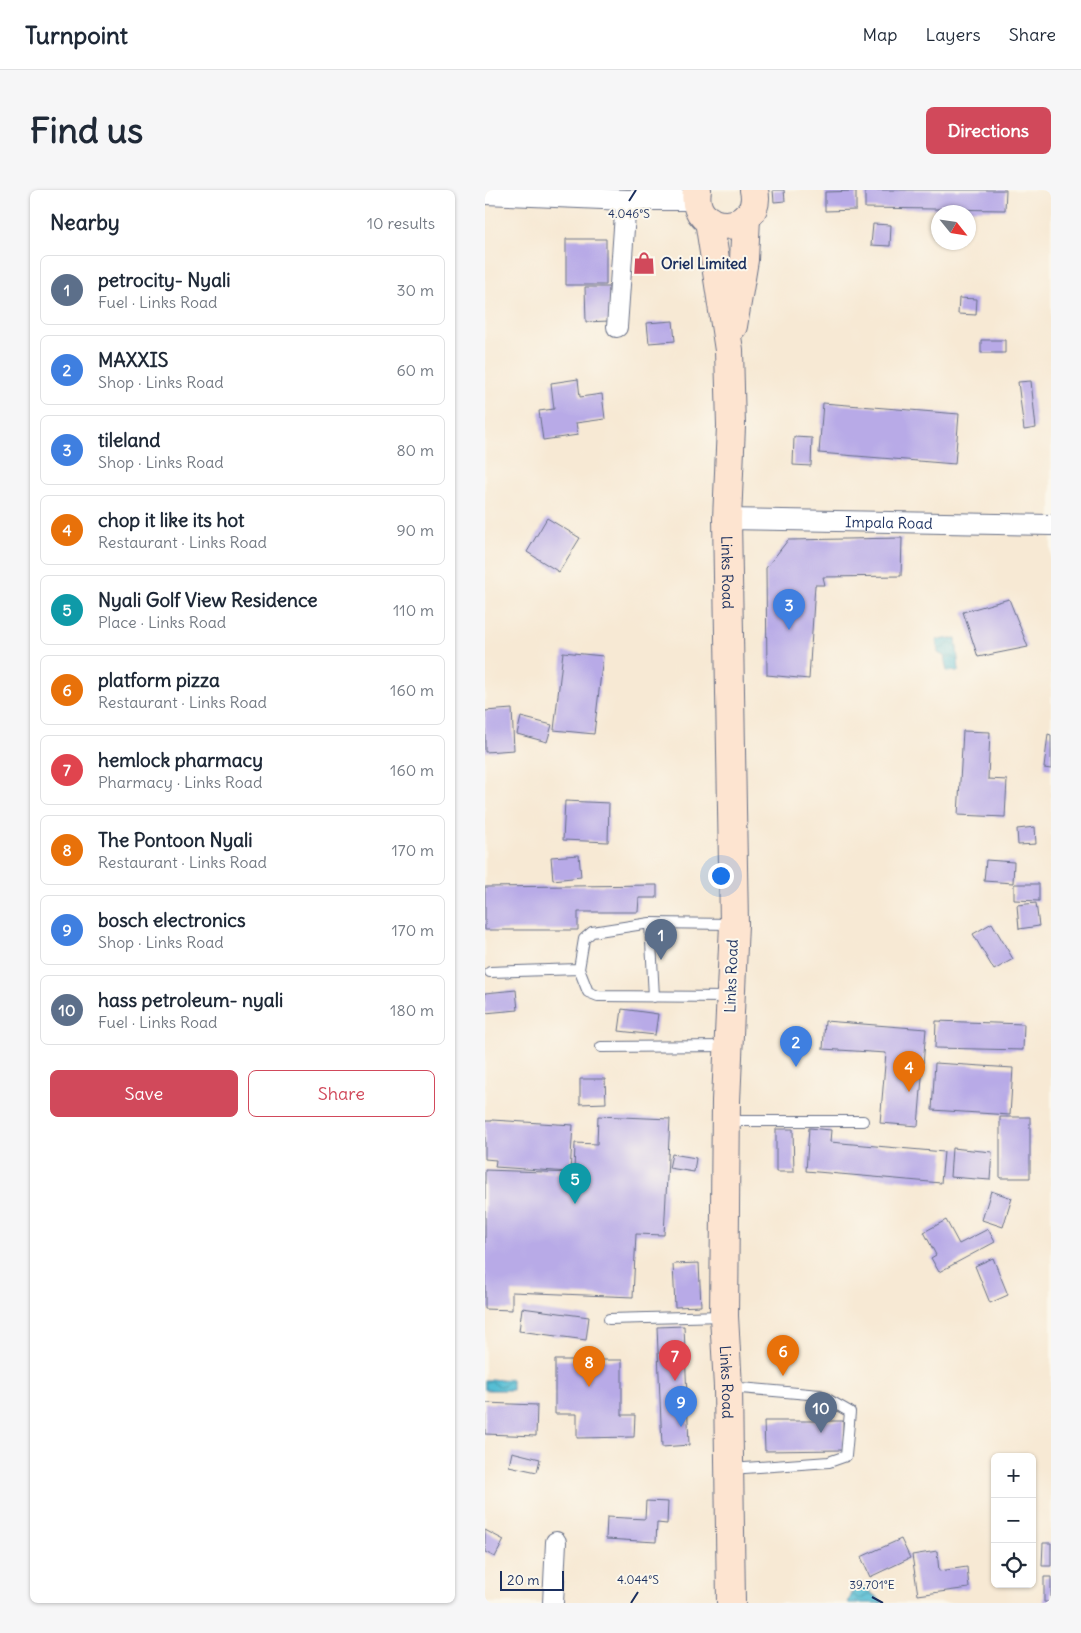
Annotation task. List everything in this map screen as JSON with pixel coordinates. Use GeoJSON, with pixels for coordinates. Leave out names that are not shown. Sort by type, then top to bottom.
{"type":"FeatureCollection","features":[{"type":"Feature","properties":{"kind":"main road"},"geometry":{"type":"LineString","coordinates":[[729,350],[744,260],[747,217],[755,203],[754,190]]}},
{"type":"Feature","properties":{"kind":"main road"},"geometry":{"type":"LineString","coordinates":[[701,204],[718,225],[728,226],[738,223],[747,217]]}},
{"type":"Feature","properties":{"kind":"main road"},"geometry":{"type":"LineString","coordinates":[[701,204],[729,350]]}},
{"type":"Feature","properties":{"kind":"main road","name":"Links Road"},"geometry":{"type":"LineString","coordinates":[[729,350],[731,426],[727,519],[734,924],[730,997],[724,1316],[728,1387],[731,1603]]}},
{"type":"Feature","properties":{"kind":"street"},"geometry":{"type":"LineString","coordinates":[[485,194],[701,204]]}},
{"type":"Feature","properties":{"kind":"street"},"geometry":{"type":"LineString","coordinates":[[617,327],[626,200]]}},
{"type":"Feature","properties":{"kind":"street","name":"Impala Road"},"geometry":{"type":"LineString","coordinates":[[727,519],[1051,525]]}},
{"type":"Feature","properties":{"kind":"street"},"geometry":{"type":"LineString","coordinates":[[553,1603],[556,1542]]}},
{"type":"Feature","properties":{"kind":"lane"},"geometry":{"type":"LineString","coordinates":[[730,997],[654,998],[598,996],[588,992],[579,969],[584,939],[592,932],[650,924],[734,924]]}},
{"type":"Feature","properties":{"kind":"lane"},"geometry":{"type":"LineString","coordinates":[[650,924],[654,998]]}},
{"type":"Feature","properties":{"kind":"lane"},"geometry":{"type":"LineString","coordinates":[[490,972],[579,969]]}},
{"type":"Feature","properties":{"kind":"lane"},"geometry":{"type":"LineString","coordinates":[[601,1047],[729,1046]]}},
{"type":"Feature","properties":{"kind":"lane"},"geometry":{"type":"LineString","coordinates":[[727,1121],[863,1121]]}},
{"type":"Feature","properties":{"kind":"lane"},"geometry":{"type":"LineString","coordinates":[[609,1319],[724,1316]]}},
{"type":"Feature","properties":{"kind":"lane"},"geometry":{"type":"LineString","coordinates":[[728,1387],[819,1395],[850,1412],[846,1456],[829,1462],[729,1470]]}},
{"type":"Feature","properties":{"kind":"water"},"geometry":{"type":"Polygon","coordinates":[[[956,638],[959,671],[947,672],[944,656],[938,653],[936,640],[956,638]]]}},
{"type":"Feature","properties":{"kind":"water"},"geometry":{"type":"Polygon","coordinates":[[[512,1379],[512,1390],[485,1390],[485,1380],[512,1379]]]}},
{"type":"Feature","properties":{"kind":"water"},"geometry":{"type":"Polygon","coordinates":[[[855,1586],[864,1587],[884,1603],[848,1603],[855,1586]]]}},
{"type":"Feature","properties":{"kind":"building"},"geometry":{"type":"Polygon","coordinates":[[[773,190],[784,190],[785,201],[774,202],[773,190]]]}},
{"type":"Feature","properties":{"kind":"building"},"geometry":{"type":"Polygon","coordinates":[[[865,190],[1006,190],[1005,210],[976,210],[976,205],[931,205],[931,209],[865,208],[865,190]]]}},
{"type":"Feature","properties":{"kind":"building"},"geometry":{"type":"Polygon","coordinates":[[[856,191],[856,210],[825,211],[825,192],[856,191]]]}},
{"type":"Feature","properties":{"kind":"building"},"geometry":{"type":"Polygon","coordinates":[[[873,224],[891,225],[890,246],[871,245],[873,224]]]}},
{"type":"Feature","properties":{"kind":"building"},"geometry":{"type":"Polygon","coordinates":[[[566,239],[606,239],[606,285],[566,285],[566,239]]]}},
{"type":"Feature","properties":{"kind":"building"},"geometry":{"type":"Polygon","coordinates":[[[585,287],[609,287],[609,321],[586,322],[585,287]]]}},
{"type":"Feature","properties":{"kind":"building"},"geometry":{"type":"Polygon","coordinates":[[[959,298],[977,299],[976,315],[958,314],[959,298]]]}},
{"type":"Feature","properties":{"kind":"building"},"geometry":{"type":"Polygon","coordinates":[[[673,321],[675,341],[649,343],[647,323],[673,321]]]}},
{"type":"Feature","properties":{"kind":"building"},"geometry":{"type":"Polygon","coordinates":[[[981,340],[1005,340],[1005,353],[981,353],[981,340]]]}},
{"type":"Feature","properties":{"kind":"building"},"geometry":{"type":"Polygon","coordinates":[[[578,379],[580,397],[602,394],[605,419],[576,423],[578,435],[543,440],[539,411],[554,409],[551,383],[578,379]]]}},
{"type":"Feature","properties":{"kind":"building"},"geometry":{"type":"Polygon","coordinates":[[[1031,381],[1036,428],[1024,430],[1018,382],[1031,381]]]}},
{"type":"Feature","properties":{"kind":"building"},"geometry":{"type":"Polygon","coordinates":[[[823,403],[959,414],[955,464],[819,453],[823,403]]]}},
{"type":"Feature","properties":{"kind":"building"},"geometry":{"type":"Polygon","coordinates":[[[794,437],[812,438],[811,466],[793,465],[794,437]]]}},
{"type":"Feature","properties":{"kind":"building"},"geometry":{"type":"Polygon","coordinates":[[[547,518],[580,538],[559,572],[527,552],[547,518]]]}},
{"type":"Feature","properties":{"kind":"building"},"geometry":{"type":"Polygon","coordinates":[[[902,538],[901,576],[823,577],[825,585],[815,585],[809,679],[767,675],[766,568],[788,540],[902,538]]]}},
{"type":"Feature","properties":{"kind":"building"},"geometry":{"type":"Polygon","coordinates":[[[1009,599],[1028,647],[978,657],[963,612],[1009,599]]]}},
{"type":"Feature","properties":{"kind":"building"},"geometry":{"type":"Polygon","coordinates":[[[563,652],[603,656],[594,734],[554,730],[563,652]]]}},
{"type":"Feature","properties":{"kind":"building"},"geometry":{"type":"Polygon","coordinates":[[[512,709],[514,750],[485,752],[485,711],[512,709]]]}},
{"type":"Feature","properties":{"kind":"building"},"geometry":{"type":"Polygon","coordinates":[[[521,717],[552,725],[547,742],[517,734],[521,717]]]}},
{"type":"Feature","properties":{"kind":"building"},"geometry":{"type":"Polygon","coordinates":[[[963,731],[990,732],[988,779],[1007,780],[1005,817],[958,815],[963,731]]]}},
{"type":"Feature","properties":{"kind":"building"},"geometry":{"type":"Polygon","coordinates":[[[1048,734],[1051,735],[1051,769],[1044,768],[1048,734]]]}},
{"type":"Feature","properties":{"kind":"building"},"geometry":{"type":"Polygon","coordinates":[[[565,801],[609,803],[608,842],[563,840],[565,801]]]}},
{"type":"Feature","properties":{"kind":"building"},"geometry":{"type":"Polygon","coordinates":[[[1035,827],[1036,844],[1018,845],[1017,829],[1035,827]]]}},
{"type":"Feature","properties":{"kind":"building"},"geometry":{"type":"Polygon","coordinates":[[[579,855],[581,877],[553,880],[551,857],[579,855]]]}},
{"type":"Feature","properties":{"kind":"building"},"geometry":{"type":"Polygon","coordinates":[[[986,860],[1014,862],[1013,883],[984,881],[986,860]]]}},
{"type":"Feature","properties":{"kind":"building"},"geometry":{"type":"Polygon","coordinates":[[[1014,884],[1039,884],[1039,901],[1014,900],[1014,884]]]}},
{"type":"Feature","properties":{"kind":"building"},"geometry":{"type":"Polygon","coordinates":[[[657,885],[657,898],[639,898],[638,912],[578,912],[578,930],[485,930],[485,887],[657,885]]]}},
{"type":"Feature","properties":{"kind":"building"},"geometry":{"type":"Polygon","coordinates":[[[1036,903],[1039,926],[1019,929],[1017,905],[1036,903]]]}},
{"type":"Feature","properties":{"kind":"building"},"geometry":{"type":"Polygon","coordinates":[[[992,923],[1013,959],[994,970],[973,934],[992,923]]]}},
{"type":"Feature","properties":{"kind":"building"},"geometry":{"type":"Polygon","coordinates":[[[516,990],[518,1010],[485,1013],[485,993],[516,990]]]}},
{"type":"Feature","properties":{"kind":"building"},"geometry":{"type":"Polygon","coordinates":[[[622,1009],[658,1014],[655,1035],[619,1031],[622,1009]]]}},
{"type":"Feature","properties":{"kind":"building"},"geometry":{"type":"Polygon","coordinates":[[[825,1021],[926,1029],[918,1126],[880,1123],[886,1053],[823,1049],[825,1021]]]}},
{"type":"Feature","properties":{"kind":"building"},"geometry":{"type":"Polygon","coordinates":[[[936,1021],[1024,1024],[1023,1050],[935,1048],[936,1021]]]}},
{"type":"Feature","properties":{"kind":"building"},"geometry":{"type":"Polygon","coordinates":[[[935,1063],[1013,1068],[1010,1115],[932,1110],[935,1063]]]}},
{"type":"Feature","properties":{"kind":"building"},"geometry":{"type":"Polygon","coordinates":[[[580,1079],[605,1079],[606,1103],[580,1104],[580,1079]]]}},
{"type":"Feature","properties":{"kind":"building"},"geometry":{"type":"Polygon","coordinates":[[[598,1116],[670,1119],[664,1235],[636,1234],[633,1297],[512,1292],[512,1310],[485,1309],[485,1170],[574,1173],[575,1143],[597,1144],[598,1116]]]}},
{"type":"Feature","properties":{"kind":"building"},"geometry":{"type":"Polygon","coordinates":[[[1000,1117],[1030,1117],[1030,1178],[1000,1178],[1000,1117]]]}},
{"type":"Feature","properties":{"kind":"building"},"geometry":{"type":"Polygon","coordinates":[[[485,1121],[573,1125],[570,1172],[495,1167],[496,1160],[485,1159],[485,1121]]]}},
{"type":"Feature","properties":{"kind":"building"},"geometry":{"type":"Polygon","coordinates":[[[809,1128],[831,1130],[830,1142],[944,1152],[941,1183],[806,1171],[809,1128]]]}},
{"type":"Feature","properties":{"kind":"building"},"geometry":{"type":"Polygon","coordinates":[[[776,1129],[793,1129],[794,1172],[776,1172],[776,1129]]]}},
{"type":"Feature","properties":{"kind":"building"},"geometry":{"type":"Polygon","coordinates":[[[952,1148],[992,1152],[990,1180],[950,1177],[952,1148]]]}},
{"type":"Feature","properties":{"kind":"building"},"geometry":{"type":"Polygon","coordinates":[[[672,1154],[696,1158],[694,1172],[669,1168],[672,1154]]]}},
{"type":"Feature","properties":{"kind":"building"},"geometry":{"type":"Polygon","coordinates":[[[991,1191],[1012,1198],[1003,1227],[982,1220],[991,1191]]]}},
{"type":"Feature","properties":{"kind":"building"},"geometry":{"type":"Polygon","coordinates":[[[946,1220],[959,1244],[988,1229],[995,1242],[939,1272],[931,1258],[936,1255],[924,1232],[946,1220]]]}},
{"type":"Feature","properties":{"kind":"building"},"geometry":{"type":"Polygon","coordinates":[[[993,1258],[1008,1295],[990,1303],[975,1266],[993,1258]]]}},
{"type":"Feature","properties":{"kind":"building"},"geometry":{"type":"Polygon","coordinates":[[[699,1263],[701,1306],[675,1307],[673,1264],[699,1263]]]}},
{"type":"Feature","properties":{"kind":"building"},"geometry":{"type":"Polygon","coordinates":[[[522,1308],[589,1317],[586,1340],[519,1331],[522,1308]]]}},
{"type":"Feature","properties":{"kind":"building"},"geometry":{"type":"Polygon","coordinates":[[[684,1326],[689,1445],[662,1447],[657,1327],[684,1326]]]}},
{"type":"Feature","properties":{"kind":"building"},"geometry":{"type":"Polygon","coordinates":[[[555,1360],[622,1360],[622,1415],[635,1415],[634,1437],[577,1438],[577,1414],[555,1414],[555,1360]]]}},
{"type":"Feature","properties":{"kind":"building"},"geometry":{"type":"Polygon","coordinates":[[[485,1403],[537,1405],[536,1436],[485,1434],[485,1403]]]}},
{"type":"Feature","properties":{"kind":"building"},"geometry":{"type":"Polygon","coordinates":[[[764,1421],[843,1421],[843,1450],[765,1451],[764,1421]]]}},
{"type":"Feature","properties":{"kind":"building"},"geometry":{"type":"Polygon","coordinates":[[[512,1452],[540,1459],[537,1472],[509,1466],[512,1452]]]}},
{"type":"Feature","properties":{"kind":"building"},"geometry":{"type":"Polygon","coordinates":[[[646,1501],[668,1502],[667,1524],[657,1523],[656,1542],[606,1539],[607,1517],[645,1519],[646,1501]]]}},
{"type":"Feature","properties":{"kind":"building"},"geometry":{"type":"Polygon","coordinates":[[[485,1530],[504,1540],[495,1557],[485,1552],[485,1530]]]}},
{"type":"Feature","properties":{"kind":"building"},"geometry":{"type":"Polygon","coordinates":[[[901,1539],[910,1558],[870,1577],[861,1557],[901,1539]]]}},
{"type":"Feature","properties":{"kind":"building"},"geometry":{"type":"Polygon","coordinates":[[[1043,1543],[1051,1543],[1051,1566],[1042,1566],[1043,1543]]]}},
{"type":"Feature","properties":{"kind":"building"},"geometry":{"type":"Polygon","coordinates":[[[937,1551],[939,1571],[967,1567],[969,1588],[918,1595],[912,1555],[937,1551]]]}},
{"type":"Feature","properties":{"kind":"building"},"geometry":{"type":"Polygon","coordinates":[[[1044,1577],[1051,1577],[1051,1602],[1044,1602],[1044,1577]]]}},
{"type":"Feature","properties":{"kind":"place","name":"Oriel Limited"},"geometry":{"type":"Point","coordinates":[644,263]}},
{"type":"Feature","properties":{"kind":"place","name":"tileland"},"geometry":{"type":"Point","coordinates":[789,630]}},
{"type":"Feature","properties":{"kind":"place","name":"petrocity- Nyali"},"geometry":{"type":"Point","coordinates":[661,960]}},
{"type":"Feature","properties":{"kind":"place","name":"MAXXIS"},"geometry":{"type":"Point","coordinates":[796,1067]}},
{"type":"Feature","properties":{"kind":"place","name":"chop it like its hot"},"geometry":{"type":"Point","coordinates":[909,1092]}},
{"type":"Feature","properties":{"kind":"place","name":"Nyali Golf View Residence"},"geometry":{"type":"Point","coordinates":[575,1204]}},
{"type":"Feature","properties":{"kind":"place","name":"platform pizza"},"geometry":{"type":"Point","coordinates":[783,1376]}},
{"type":"Feature","properties":{"kind":"place","name":"hemlock pharmacy"},"geometry":{"type":"Point","coordinates":[675,1381]}},
{"type":"Feature","properties":{"kind":"place","name":"The Pontoon Nyali"},"geometry":{"type":"Point","coordinates":[589,1387]}},
{"type":"Feature","properties":{"kind":"place","name":"bosch electronics"},"geometry":{"type":"Point","coordinates":[681,1427]}},
{"type":"Feature","properties":{"kind":"place","name":"hass petroleum- nyali"},"geometry":{"type":"Point","coordinates":[821,1433]}}]}
